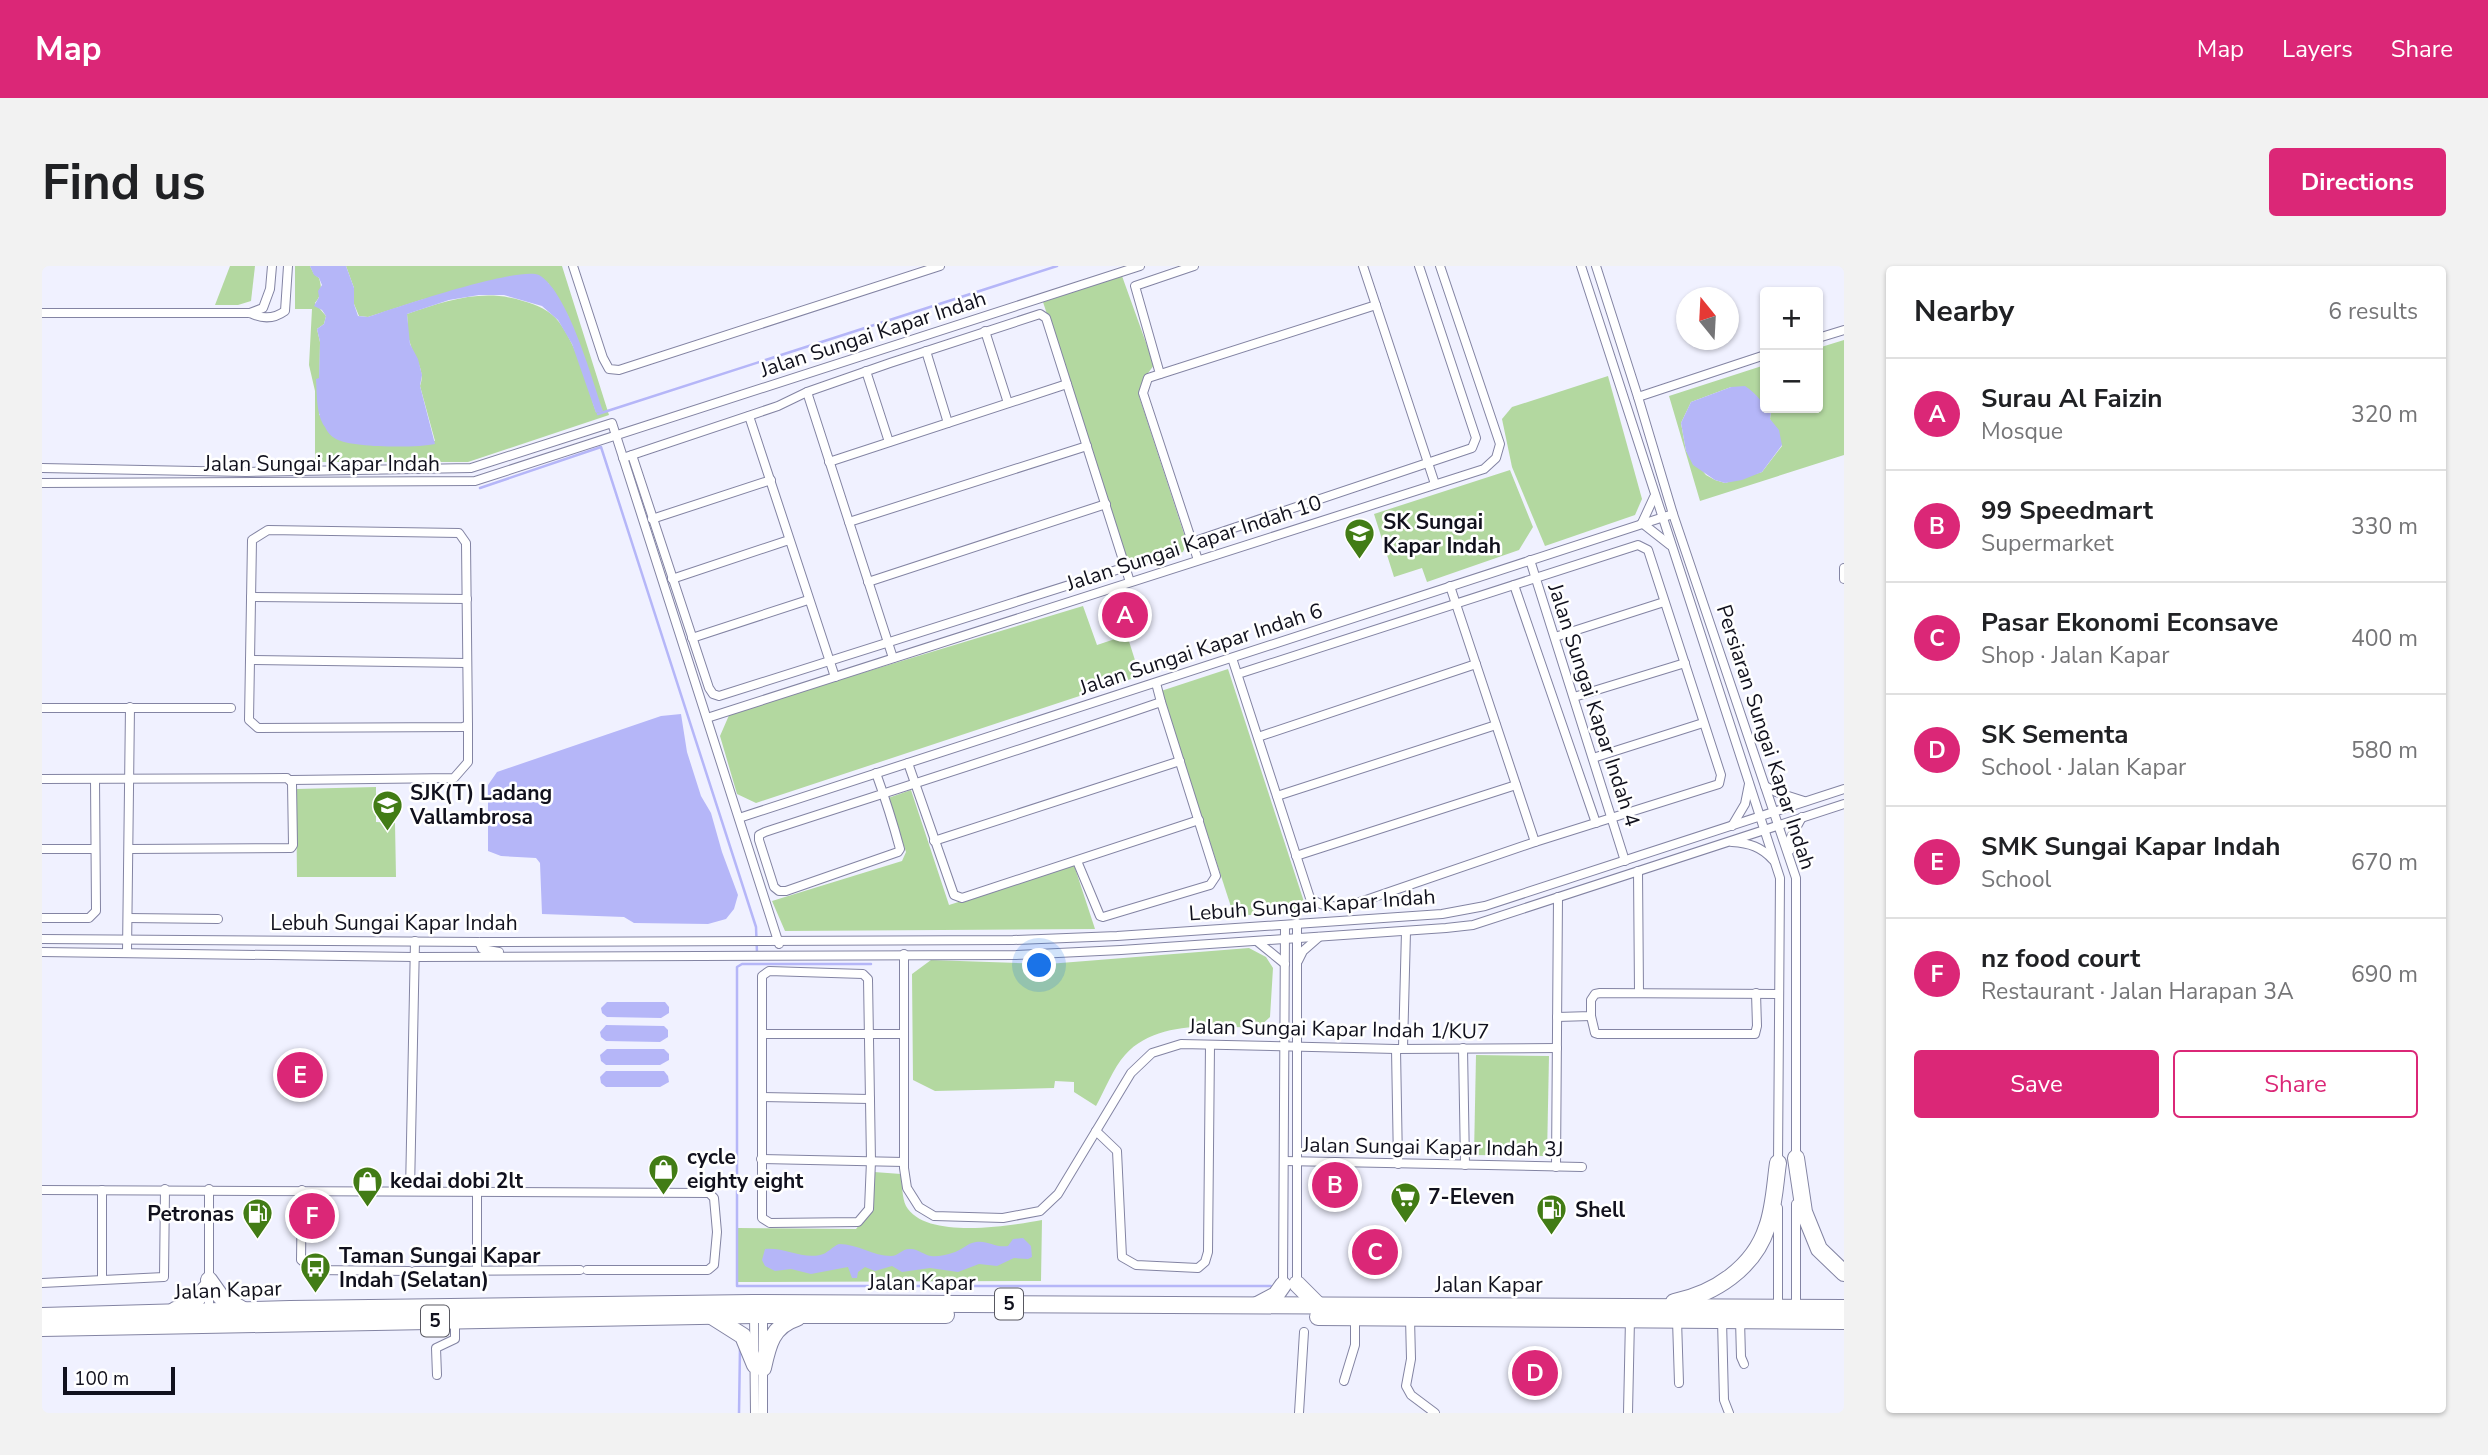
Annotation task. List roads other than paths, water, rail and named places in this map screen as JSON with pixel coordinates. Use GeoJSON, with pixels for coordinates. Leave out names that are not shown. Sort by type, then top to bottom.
{"type":"FeatureCollection","features":[{"type":"Feature","properties":{"kind":"highway"},"geometry":{"type":"LineString","coordinates":[[1796,1158],[1804,1212],[1819,1249],[1844,1273]]}},
{"type":"Feature","properties":{"kind":"highway"},"geometry":{"type":"LineString","coordinates":[[1616,1307],[1676,1302],[1709,1292],[1751,1260],[1767,1228],[1778,1163]]}},
{"type":"Feature","properties":{"kind":"highway"},"geometry":{"type":"LineString","coordinates":[[160,1320],[194,1302],[209,1283],[220,1297],[237,1308],[248,1311]]}},
{"type":"Feature","properties":{"kind":"highway"},"geometry":{"type":"LineString","coordinates":[[1255,1306],[1290,1284],[1319,1306]]}},
{"type":"Feature","properties":{"kind":"highway","name":"Jalan Kapar"},"geometry":{"type":"LineString","coordinates":[[42,1328],[160,1320],[209,1313],[303,1308],[1255,1306],[1293,1316],[1319,1306],[1616,1307],[1778,1314],[1844,1308]]}},
{"type":"Feature","properties":{"kind":"highway","name":"Jalan Kapar"},"geometry":{"type":"LineString","coordinates":[[42,1317],[282,1323],[711,1316],[759,1309],[809,1315],[1678,1320],[1740,1320],[1778,1314]]}},
{"type":"Feature","properties":{"kind":"highway","name":"Jalan Kapar"},"geometry":{"type":"LineString","coordinates":[[1796,1314],[1844,1321]]}},
{"type":"Feature","properties":{"kind":"highway"},"geometry":{"type":"LineString","coordinates":[[759,1367],[772,1335],[778,1328],[787,1321],[809,1315]]}},
{"type":"Feature","properties":{"kind":"highway"},"geometry":{"type":"LineString","coordinates":[[711,1316],[743,1336],[759,1367]]}},
{"type":"Feature","properties":{"kind":"street"},"geometry":{"type":"LineString","coordinates":[[42,313],[250,313],[262,307],[270,289],[272,266]]}},
{"type":"Feature","properties":{"kind":"street"},"geometry":{"type":"LineString","coordinates":[[250,313],[258,317],[272,317],[285,311],[288,266]]}},
{"type":"Feature","properties":{"kind":"street"},"geometry":{"type":"LineString","coordinates":[[573,266],[603,358],[609,369],[619,370],[940,266]]}},
{"type":"Feature","properties":{"kind":"street","name":"Jalan Sungai Kapar Indah"},"geometry":{"type":"LineString","coordinates":[[42,483],[475,481],[1140,266]]}},
{"type":"Feature","properties":{"kind":"street"},"geometry":{"type":"LineString","coordinates":[[1160,374],[1135,286],[1194,266]]}},
{"type":"Feature","properties":{"kind":"street"},"geometry":{"type":"LineString","coordinates":[[1363,266],[1435,484]]}},
{"type":"Feature","properties":{"kind":"street"},"geometry":{"type":"LineString","coordinates":[[1192,542],[1472,448],[1476,438],[1419,266]]}},
{"type":"Feature","properties":{"kind":"street","name":"Jalan Sungai Kapar Indah 10"},"geometry":{"type":"LineString","coordinates":[[707,718],[1484,468],[1496,458],[1500,444],[1440,266]]}},
{"type":"Feature","properties":{"kind":"street","name":"Persiaran Sungai Kapar Indah"},"geometry":{"type":"LineString","coordinates":[[1581,266],[1780,878],[1778,1314]]}},
{"type":"Feature","properties":{"kind":"street","name":"Persiaran Sungai Kapar Indah"},"geometry":{"type":"LineString","coordinates":[[1596,266],[1673,514],[1796,878],[1796,1314]]}},
{"type":"Feature","properties":{"kind":"street"},"geometry":{"type":"LineString","coordinates":[[1198,560],[1143,393],[1148,378],[1376,305]]}},
{"type":"Feature","properties":{"kind":"street"},"geometry":{"type":"LineString","coordinates":[[623,458],[778,406],[807,392],[866,371],[1040,314],[1046,318],[1130,582]]}},
{"type":"Feature","properties":{"kind":"street"},"geometry":{"type":"LineString","coordinates":[[1823,336],[1844,330]]}},
{"type":"Feature","properties":{"kind":"street"},"geometry":{"type":"LineString","coordinates":[[985,331],[1008,403]]}},
{"type":"Feature","properties":{"kind":"street"},"geometry":{"type":"LineString","coordinates":[[926,351],[948,423]]}},
{"type":"Feature","properties":{"kind":"street"},"geometry":{"type":"LineString","coordinates":[[1638,397],[1760,357]]}},
{"type":"Feature","properties":{"kind":"street"},"geometry":{"type":"LineString","coordinates":[[866,371],[889,442]]}},
{"type":"Feature","properties":{"kind":"street"},"geometry":{"type":"LineString","coordinates":[[829,462],[1067,384]]}},
{"type":"Feature","properties":{"kind":"street"},"geometry":{"type":"LineString","coordinates":[[807,392],[893,658]]}},
{"type":"Feature","properties":{"kind":"street"},"geometry":{"type":"LineString","coordinates":[[749,416],[835,677]]}},
{"type":"Feature","properties":{"kind":"street","name":"Jalan Sungai Kapar Indah"},"geometry":{"type":"LineString","coordinates":[[42,468],[246,472],[471,468],[607,424],[611,437]]}},
{"type":"Feature","properties":{"kind":"street"},"geometry":{"type":"LineString","coordinates":[[611,437],[623,458],[782,955]]}},
{"type":"Feature","properties":{"kind":"street"},"geometry":{"type":"LineString","coordinates":[[849,522],[1087,446]]}},
{"type":"Feature","properties":{"kind":"street"},"geometry":{"type":"LineString","coordinates":[[632,455],[709,688],[713,694],[719,696],[1126,567]]}},
{"type":"Feature","properties":{"kind":"street"},"geometry":{"type":"LineString","coordinates":[[652,519],[771,480]]}},
{"type":"Feature","properties":{"kind":"street"},"geometry":{"type":"LineString","coordinates":[[1654,494],[1642,523],[1671,545]]}},
{"type":"Feature","properties":{"kind":"street"},"geometry":{"type":"LineString","coordinates":[[868,582],[1106,504]]}},
{"type":"Feature","properties":{"kind":"street","name":"Jalan Sungai Kapar Indah 6"},"geometry":{"type":"LineString","coordinates":[[739,818],[1673,514]]}},
{"type":"Feature","properties":{"kind":"street"},"geometry":{"type":"LineString","coordinates":[[42,779],[290,780],[454,778],[459,775],[468,762],[468,725],[466,543],[459,533],[268,530],[252,540],[248,720],[258,728],[468,725]]}},
{"type":"Feature","properties":{"kind":"street"},"geometry":{"type":"LineString","coordinates":[[672,579],[789,540]]}},
{"type":"Feature","properties":{"kind":"street"},"geometry":{"type":"LineString","coordinates":[[1232,658],[1310,898],[1329,907],[1363,901],[1535,842],[1719,784],[1721,775],[1647,550],[1637,545],[1238,674]]}},
{"type":"Feature","properties":{"kind":"street","name":"Jalan Sungai Kapar Indah 4"},"geometry":{"type":"LineString","coordinates":[[1530,560],[1625,860]]}},
{"type":"Feature","properties":{"kind":"street"},"geometry":{"type":"LineString","coordinates":[[1844,568],[1844,579]]}},
{"type":"Feature","properties":{"kind":"street","name":"Jalan Sungai Kapar Indah 4"},"geometry":{"type":"LineString","coordinates":[[1514,585],[1596,824]]}},
{"type":"Feature","properties":{"kind":"street"},"geometry":{"type":"LineString","coordinates":[[1450,586],[1535,842]]}},
{"type":"Feature","properties":{"kind":"street"},"geometry":{"type":"LineString","coordinates":[[251,597],[467,599]]}},
{"type":"Feature","properties":{"kind":"street"},"geometry":{"type":"LineString","coordinates":[[692,638],[808,600]]}},
{"type":"Feature","properties":{"kind":"street"},"geometry":{"type":"LineString","coordinates":[[1555,637],[1664,602]]}},
{"type":"Feature","properties":{"kind":"street"},"geometry":{"type":"LineString","coordinates":[[250,660],[467,663]]}},
{"type":"Feature","properties":{"kind":"street"},"geometry":{"type":"LineString","coordinates":[[1574,697],[1685,663]]}},
{"type":"Feature","properties":{"kind":"street"},"geometry":{"type":"LineString","coordinates":[[1258,737],[1476,664]]}},
{"type":"Feature","properties":{"kind":"street"},"geometry":{"type":"LineString","coordinates":[[1156,683],[1161,702]]}},
{"type":"Feature","properties":{"kind":"street","name":"Jalan Sungai Kapar Indah 6"},"geometry":{"type":"LineString","coordinates":[[883,793],[900,849],[894,855],[786,891],[779,891],[774,887],[759,835],[883,793],[1161,702],[1216,876],[1210,885],[1103,918],[1077,861]]}},
{"type":"Feature","properties":{"kind":"street"},"geometry":{"type":"LineString","coordinates":[[127,952],[130,707]]}},
{"type":"Feature","properties":{"kind":"street"},"geometry":{"type":"LineString","coordinates":[[42,708],[231,708]]}},
{"type":"Feature","properties":{"kind":"street"},"geometry":{"type":"LineString","coordinates":[[1593,758],[1703,723]]}},
{"type":"Feature","properties":{"kind":"street"},"geometry":{"type":"LineString","coordinates":[[1277,796],[1496,725]]}},
{"type":"Feature","properties":{"kind":"street"},"geometry":{"type":"LineString","coordinates":[[934,841],[1180,761]]}},
{"type":"Feature","properties":{"kind":"street"},"geometry":{"type":"LineString","coordinates":[[908,764],[957,898],[1199,820]]}},
{"type":"Feature","properties":{"kind":"street"},"geometry":{"type":"LineString","coordinates":[[876,774],[883,793]]}},
{"type":"Feature","properties":{"kind":"street"},"geometry":{"type":"LineString","coordinates":[[42,918],[89,918],[96,911],[95,779]]}},
{"type":"Feature","properties":{"kind":"street"},"geometry":{"type":"LineString","coordinates":[[129,849],[291,848],[290,780]]}},
{"type":"Feature","properties":{"kind":"street"},"geometry":{"type":"LineString","coordinates":[[1732,826],[1745,804],[1749,783]]}},
{"type":"Feature","properties":{"kind":"street"},"geometry":{"type":"LineString","coordinates":[[1296,856],[1516,785]]}},
{"type":"Feature","properties":{"kind":"street"},"geometry":{"type":"LineString","coordinates":[[1765,786],[1805,801]]}},
{"type":"Feature","properties":{"kind":"street","name":"Lebuh Sungai Kapar Indah"},"geometry":{"type":"LineString","coordinates":[[42,939],[479,942],[1013,940],[1285,925],[1468,911],[1844,789]]}},
{"type":"Feature","properties":{"kind":"street","name":"Lebuh Sungai Kapar Indah"},"geometry":{"type":"LineString","coordinates":[[42,952],[415,957],[1029,954],[1406,931],[1473,925],[1844,804]]}},
{"type":"Feature","properties":{"kind":"street"},"geometry":{"type":"LineString","coordinates":[[1789,854],[1790,839],[1802,817]]}},
{"type":"Feature","properties":{"kind":"street"},"geometry":{"type":"LineString","coordinates":[[1727,842],[1755,846],[1767,852],[1775,862]]}},
{"type":"Feature","properties":{"kind":"street"},"geometry":{"type":"LineString","coordinates":[[42,849],[95,849]]}},
{"type":"Feature","properties":{"kind":"street"},"geometry":{"type":"LineString","coordinates":[[1638,871],[1639,993]]}},
{"type":"Feature","properties":{"kind":"street"},"geometry":{"type":"LineString","coordinates":[[1556,1167],[1558,897]]}},
{"type":"Feature","properties":{"kind":"street"},"geometry":{"type":"LineString","coordinates":[[128,918],[218,919]]}},
{"type":"Feature","properties":{"kind":"street"},"geometry":{"type":"LineString","coordinates":[[1293,1316],[1290,1284],[1297,1161],[1297,923]]}},
{"type":"Feature","properties":{"kind":"street"},"geometry":{"type":"LineString","coordinates":[[1285,925],[1284,1161],[1299,1413]]}},
{"type":"Feature","properties":{"kind":"street"},"geometry":{"type":"LineString","coordinates":[[1398,1164],[1406,931]]}},
{"type":"Feature","properties":{"kind":"street"},"geometry":{"type":"LineString","coordinates":[[1297,962],[1303,951],[1319,937]]}},
{"type":"Feature","properties":{"kind":"street"},"geometry":{"type":"LineString","coordinates":[[410,1191],[415,941]]}},
{"type":"Feature","properties":{"kind":"street"},"geometry":{"type":"LineString","coordinates":[[1257,941],[1285,964]]}},
{"type":"Feature","properties":{"kind":"street"},"geometry":{"type":"LineString","coordinates":[[479,942],[482,949],[519,956]]}},
{"type":"Feature","properties":{"kind":"street","name":"Jalan Sungai Kapar Indah 1/KU7"},"geometry":{"type":"LineString","coordinates":[[904,954],[904,1162],[907,1188],[919,1207],[934,1216],[1003,1218],[1041,1211],[1058,1194],[1131,1073],[1152,1053],[1181,1044],[1557,1048]]}},
{"type":"Feature","properties":{"kind":"street"},"geometry":{"type":"LineString","coordinates":[[769,971],[866,975],[869,979],[869,1209],[858,1222],[770,1223],[762,1217],[762,1034],[762,975],[769,971]]}},
{"type":"Feature","properties":{"kind":"street"},"geometry":{"type":"LineString","coordinates":[[1756,993],[1755,1034],[1598,1034],[1595,1033],[1591,1016],[1591,1000],[1595,994],[1600,993],[1756,993],[1779,993]]}},
{"type":"Feature","properties":{"kind":"street"},"geometry":{"type":"LineString","coordinates":[[1557,1017],[1591,1016]]}},
{"type":"Feature","properties":{"kind":"street"},"geometry":{"type":"LineString","coordinates":[[762,1034],[904,1034]]}},
{"type":"Feature","properties":{"kind":"street"},"geometry":{"type":"LineString","coordinates":[[1096,1131],[1116,1151],[1122,1257],[1136,1265],[1198,1268],[1205,1262],[1208,1252],[1210,1045]]}},
{"type":"Feature","properties":{"kind":"street"},"geometry":{"type":"LineString","coordinates":[[1463,1048],[1465,1165]]}},
{"type":"Feature","properties":{"kind":"street"},"geometry":{"type":"LineString","coordinates":[[762,1097],[870,1099]]}},
{"type":"Feature","properties":{"kind":"street"},"geometry":{"type":"LineString","coordinates":[[761,1159],[904,1162]]}},
{"type":"Feature","properties":{"kind":"street","name":"Jalan Sungai Kapar Indah 3J"},"geometry":{"type":"LineString","coordinates":[[1284,1161],[1583,1167]]}},
{"type":"Feature","properties":{"kind":"street"},"geometry":{"type":"LineString","coordinates":[[42,1283],[164,1277],[164,1189]]}},
{"type":"Feature","properties":{"kind":"street"},"geometry":{"type":"LineString","coordinates":[[42,1190],[209,1189],[709,1193],[714,1198],[717,1231],[714,1265],[708,1270],[313,1270],[301,1260],[302,1190]]}},
{"type":"Feature","properties":{"kind":"street"},"geometry":{"type":"LineString","coordinates":[[209,1189],[209,1313],[220,1319],[267,1319],[282,1323]]}},
{"type":"Feature","properties":{"kind":"street"},"geometry":{"type":"LineString","coordinates":[[102,1190],[102,1280]]}},
{"type":"Feature","properties":{"kind":"street"},"geometry":{"type":"LineString","coordinates":[[477,1191],[477,1271]]}},
{"type":"Feature","properties":{"kind":"street"},"geometry":{"type":"LineString","coordinates":[[755,1413],[759,1367],[759,1309]]}},
{"type":"Feature","properties":{"kind":"street"},"geometry":{"type":"LineString","coordinates":[[1344,1381],[1355,1345],[1355,1318]]}},
{"type":"Feature","properties":{"kind":"street"},"geometry":{"type":"LineString","coordinates":[[1410,1318],[1410,1359],[1406,1385],[1410,1395],[1423,1409],[1435,1413]]}},
{"type":"Feature","properties":{"kind":"street"},"geometry":{"type":"LineString","coordinates":[[1628,1413],[1630,1319]]}},
{"type":"Feature","properties":{"kind":"street"},"geometry":{"type":"LineString","coordinates":[[437,1375],[436,1349],[455,1339],[455,1320]]}},
{"type":"Feature","properties":{"kind":"street"},"geometry":{"type":"LineString","coordinates":[[1678,1320],[1679,1383]]}},
{"type":"Feature","properties":{"kind":"street"},"geometry":{"type":"LineString","coordinates":[[1722,1320],[1724,1400],[1730,1413]]}},
{"type":"Feature","properties":{"kind":"street"},"geometry":{"type":"LineString","coordinates":[[1740,1320],[1741,1357],[1744,1364]]}},
{"type":"Feature","properties":{"kind":"street"},"geometry":{"type":"LineString","coordinates":[[759,1367],[763,1413]]}},
{"type":"Feature","properties":{"kind":"water"},"geometry":{"type":"Polygon","coordinates":[[[310,266],[346,266],[354,288],[354,304],[358,316],[368,317],[483,282],[508,276],[539,275],[550,284],[569,317],[603,411],[596,413],[572,344],[558,320],[542,306],[504,295],[479,295],[449,300],[407,314],[410,344],[422,375],[420,386],[435,444],[385,446],[356,444],[336,439],[322,422],[318,404],[316,379],[319,378],[320,342],[317,329],[324,324],[326,316],[314,306],[322,285],[310,266]]]}},
{"type":"Feature","properties":{"kind":"water"},"geometry":{"type":"Polygon","coordinates":[[[1745,386],[1760,399],[1760,413],[1771,413],[1770,419],[1779,430],[1782,445],[1762,472],[1725,483],[1715,480],[1693,465],[1686,451],[1681,423],[1691,402],[1731,387],[1745,386]]]}},
{"type":"Feature","properties":{"kind":"water"},"geometry":{"type":"Polygon","coordinates":[[[681,714],[687,752],[701,796],[711,813],[738,895],[734,909],[726,919],[708,924],[634,923],[624,917],[542,914],[540,863],[536,858],[501,856],[488,851],[488,785],[497,772],[661,716],[681,714]]]}},
{"type":"Feature","properties":{"kind":"water"},"geometry":{"type":"Polygon","coordinates":[[[607,1002],[665,1002],[669,1013],[661,1018],[607,1017],[601,1008],[607,1002]]]}},
{"type":"Feature","properties":{"kind":"water"},"geometry":{"type":"Polygon","coordinates":[[[606,1025],[664,1026],[668,1030],[668,1037],[660,1042],[606,1041],[600,1032],[606,1025]]]}},
{"type":"Feature","properties":{"kind":"water"},"geometry":{"type":"Polygon","coordinates":[[[607,1049],[664,1049],[669,1054],[669,1060],[660,1065],[606,1065],[601,1061],[600,1055],[607,1049]]]}},
{"type":"Feature","properties":{"kind":"water"},"geometry":{"type":"Polygon","coordinates":[[[606,1071],[664,1071],[669,1082],[660,1087],[606,1087],[601,1083],[600,1077],[606,1071]]]}},
{"type":"Feature","properties":{"kind":"water"},"geometry":{"type":"Polygon","coordinates":[[[1023,1238],[1031,1246],[1032,1257],[1014,1258],[997,1266],[979,1264],[958,1272],[930,1268],[902,1272],[892,1266],[875,1271],[865,1267],[858,1272],[857,1278],[852,1278],[848,1267],[811,1274],[791,1269],[775,1271],[765,1266],[762,1260],[765,1249],[813,1256],[823,1254],[839,1244],[884,1255],[894,1256],[911,1249],[939,1256],[973,1243],[1008,1246],[1013,1239],[1023,1238]]]}},
{"type":"Feature","properties":{"kind":"waterway"},"geometry":{"type":"LineString","coordinates":[[598,414],[1057,266]]}},
{"type":"Feature","properties":{"kind":"waterway"},"geometry":{"type":"LineString","coordinates":[[480,488],[601,447],[756,927],[757,953]]}},
{"type":"Feature","properties":{"kind":"waterway"},"geometry":{"type":"LineString","coordinates":[[871,964],[742,964],[737,967],[737,1286],[1271,1286]]}},
{"type":"Feature","properties":{"kind":"waterway"},"geometry":{"type":"LineString","coordinates":[[739,1413],[740,1348]]}},
{"type":"Feature","properties":{"kind":"place","name":"SK Sungai Kapar Indah"},"geometry":{"type":"Point","coordinates":[1360,561]}},
{"type":"Feature","properties":{"kind":"place","name":"Surau Al Faizin"},"geometry":{"type":"Point","coordinates":[1125,615]}},
{"type":"Feature","properties":{"kind":"place","name":"SJK(T) Ladang Vallambrosa"},"geometry":{"type":"Point","coordinates":[387,832]}},
{"type":"Feature","properties":{"kind":"place","name":"SMK Sungai Kapar Indah"},"geometry":{"type":"Point","coordinates":[300,1075]}},
{"type":"Feature","properties":{"kind":"place","name":"99 Speedmart"},"geometry":{"type":"Point","coordinates":[1335,1185]}},
{"type":"Feature","properties":{"kind":"place","name":"cycle eighty eight"},"geometry":{"type":"Point","coordinates":[664,1196]}},
{"type":"Feature","properties":{"kind":"place","name":"kedai dobi 2lt"},"geometry":{"type":"Point","coordinates":[367,1208]}},
{"type":"Feature","properties":{"kind":"place","name":"nz food court"},"geometry":{"type":"Point","coordinates":[312,1216]}},
{"type":"Feature","properties":{"kind":"place","name":"7-Eleven"},"geometry":{"type":"Point","coordinates":[1405,1224]}},
{"type":"Feature","properties":{"kind":"place","name":"Shell"},"geometry":{"type":"Point","coordinates":[1552,1237]}},
{"type":"Feature","properties":{"kind":"place","name":"Petronas"},"geometry":{"type":"Point","coordinates":[257,1241]}},
{"type":"Feature","properties":{"kind":"place","name":"Pasar Ekonomi Econsave"},"geometry":{"type":"Point","coordinates":[1375,1252]}},
{"type":"Feature","properties":{"kind":"place","name":"Taman Sungai Kapar Indah (Selatan)"},"geometry":{"type":"Point","coordinates":[316,1295]}},
{"type":"Feature","properties":{"kind":"place","name":"SK Sementa"},"geometry":{"type":"Point","coordinates":[1535,1373]}}]}
